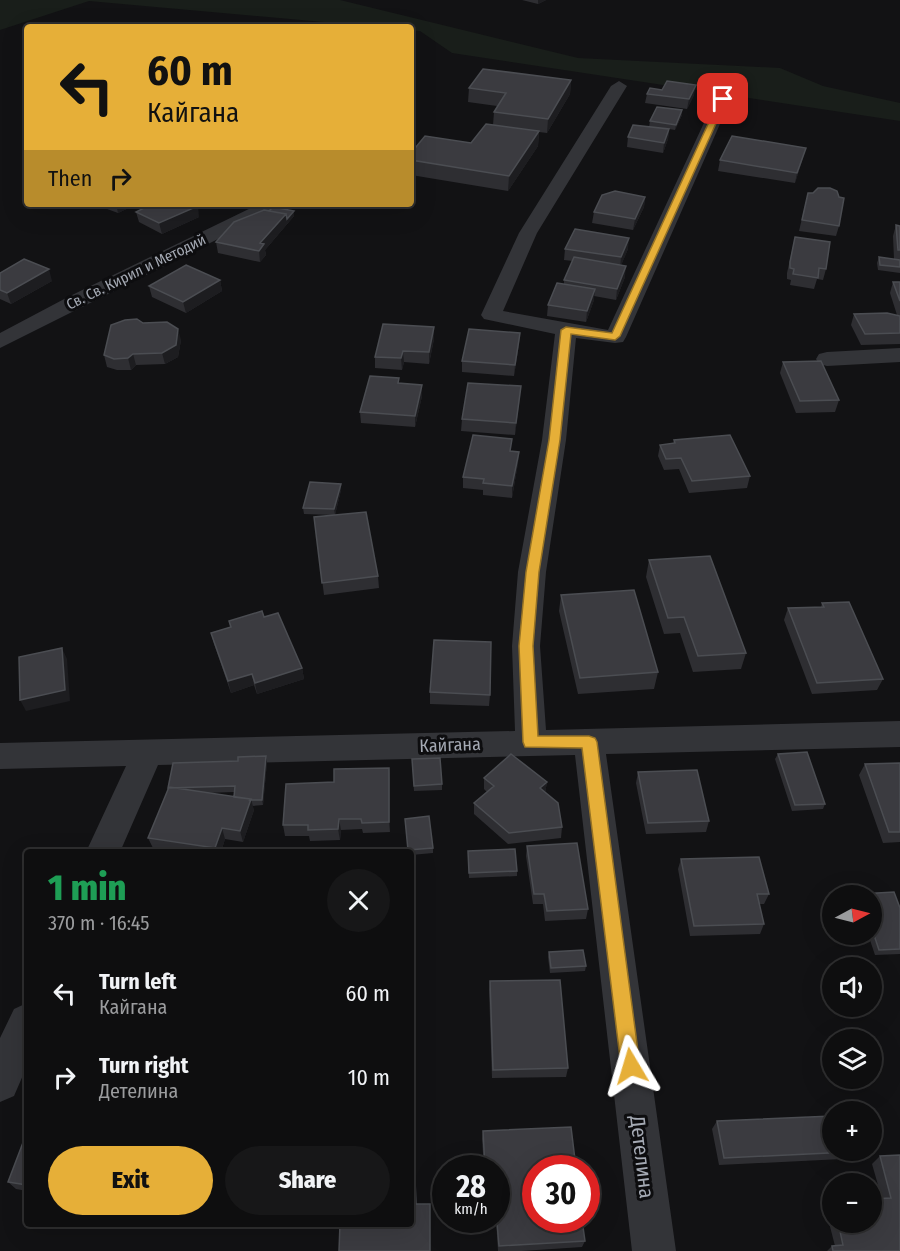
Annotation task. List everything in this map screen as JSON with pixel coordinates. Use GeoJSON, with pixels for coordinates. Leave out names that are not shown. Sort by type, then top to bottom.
{"type":"FeatureCollection","features":[{"type":"Feature","properties":{"kind":"street"},"geometry":{"type":"LineString","coordinates":[[619,86],[528,233],[491,315],[566,330],[615,336],[723,99]]}},
{"type":"Feature","properties":{"kind":"street","name":"Св. Св. Кирил и Методий"},"geometry":{"type":"LineString","coordinates":[[0,342],[75,301],[268,207]]}},
{"type":"Feature","properties":{"kind":"street"},"geometry":{"type":"LineString","coordinates":[[531,742],[527,626],[532,572],[554,440],[566,330]]}},
{"type":"Feature","properties":{"kind":"street"},"geometry":{"type":"LineString","coordinates":[[827,359],[900,355]]}},
{"type":"Feature","properties":{"kind":"street","name":"Кайгана"},"geometry":{"type":"LineString","coordinates":[[0,756],[900,734]]}},
{"type":"Feature","properties":{"kind":"street","name":"Детелина"},"geometry":{"type":"LineString","coordinates":[[589,742],[654,1251]]}},
{"type":"Feature","properties":{"kind":"street"},"geometry":{"type":"LineString","coordinates":[[104,849],[147,753]]}},
{"type":"Feature","properties":{"kind":"street"},"geometry":{"type":"LineString","coordinates":[[0,1082],[24,1029]]}},
{"type":"Feature","properties":{"kind":"shaded area"},"geometry":{"type":"Polygon","coordinates":[[[0,0],[340,0],[578,58],[780,68],[823,86],[900,103],[900,121],[452,53],[420,31],[414,30],[414,24],[346,24],[89,1],[0,30],[0,0]]]}},
{"type":"Feature","properties":{"kind":"building"},"geometry":{"type":"Polygon","coordinates":[[[483,69],[571,80],[548,119],[494,112],[506,93],[469,88],[483,69]]]}},
{"type":"Feature","properties":{"kind":"building"},"geometry":{"type":"Polygon","coordinates":[[[667,81],[696,85],[689,99],[647,94],[650,88],[662,90],[667,81]]]}},
{"type":"Feature","properties":{"kind":"building"},"geometry":{"type":"Polygon","coordinates":[[[657,107],[682,110],[676,125],[650,121],[657,107]]]}},
{"type":"Feature","properties":{"kind":"building"},"geometry":{"type":"Polygon","coordinates":[[[486,124],[539,131],[509,176],[414,160],[414,149],[425,136],[471,143],[486,124]]]}},
{"type":"Feature","properties":{"kind":"building"},"geometry":{"type":"Polygon","coordinates":[[[633,125],[669,129],[664,143],[628,137],[633,125]]]}},
{"type":"Feature","properties":{"kind":"building"},"geometry":{"type":"Polygon","coordinates":[[[732,136],[806,148],[797,173],[720,160],[732,136]]]}},
{"type":"Feature","properties":{"kind":"building"},"geometry":{"type":"Polygon","coordinates":[[[818,188],[830,188],[837,191],[839,197],[844,198],[839,226],[802,220],[808,193],[813,193],[818,188]]]}},
{"type":"Feature","properties":{"kind":"building"},"geometry":{"type":"Polygon","coordinates":[[[615,191],[645,197],[635,219],[594,212],[602,195],[615,191]]]}},
{"type":"Feature","properties":{"kind":"building"},"geometry":{"type":"Polygon","coordinates":[[[146,207],[196,207],[159,223],[136,212],[146,207]]]}},
{"type":"Feature","properties":{"kind":"building"},"geometry":{"type":"Polygon","coordinates":[[[273,207],[294,211],[287,219],[286,214],[269,211],[273,207]]]}},
{"type":"Feature","properties":{"kind":"building"},"geometry":{"type":"Polygon","coordinates":[[[264,210],[286,214],[260,243],[264,244],[259,251],[216,242],[234,222],[264,210]]]}},
{"type":"Feature","properties":{"kind":"building"},"geometry":{"type":"Polygon","coordinates":[[[896,225],[900,226],[900,250],[898,250],[896,225]]]}},
{"type":"Feature","properties":{"kind":"building"},"geometry":{"type":"Polygon","coordinates":[[[575,229],[629,238],[621,257],[565,249],[575,229]]]}},
{"type":"Feature","properties":{"kind":"building"},"geometry":{"type":"Polygon","coordinates":[[[795,237],[830,242],[826,269],[819,268],[818,278],[793,274],[794,269],[790,268],[790,262],[795,237]]]}},
{"type":"Feature","properties":{"kind":"building"},"geometry":{"type":"Polygon","coordinates":[[[574,257],[626,266],[617,289],[564,280],[574,257]]]}},
{"type":"Feature","properties":{"kind":"building"},"geometry":{"type":"Polygon","coordinates":[[[879,257],[900,260],[900,267],[880,265],[879,257]]]}},
{"type":"Feature","properties":{"kind":"building"},"geometry":{"type":"Polygon","coordinates":[[[24,259],[49,269],[7,293],[0,290],[0,273],[24,259]]]}},
{"type":"Feature","properties":{"kind":"building"},"geometry":{"type":"Polygon","coordinates":[[[186,265],[220,280],[183,302],[149,286],[186,265]]]}},
{"type":"Feature","properties":{"kind":"building"},"geometry":{"type":"Polygon","coordinates":[[[893,282],[900,282],[900,301],[893,282]]]}},
{"type":"Feature","properties":{"kind":"building"},"geometry":{"type":"Polygon","coordinates":[[[557,283],[595,289],[587,311],[548,305],[557,283]]]}},
{"type":"Feature","properties":{"kind":"building"},"geometry":{"type":"Polygon","coordinates":[[[887,313],[900,316],[900,333],[865,334],[854,314],[887,313]]]}},
{"type":"Feature","properties":{"kind":"building"},"geometry":{"type":"Polygon","coordinates":[[[137,319],[143,323],[167,322],[178,329],[176,345],[162,353],[133,354],[128,358],[114,359],[104,355],[111,325],[137,319]]]}},
{"type":"Feature","properties":{"kind":"building"},"geometry":{"type":"Polygon","coordinates":[[[383,324],[434,327],[429,352],[403,351],[401,358],[375,357],[383,324]]]}},
{"type":"Feature","properties":{"kind":"building"},"geometry":{"type":"Polygon","coordinates":[[[469,329],[520,333],[515,365],[462,361],[469,329]]]}},
{"type":"Feature","properties":{"kind":"building"},"geometry":{"type":"Polygon","coordinates":[[[821,361],[839,400],[800,401],[783,362],[821,361]]]}},
{"type":"Feature","properties":{"kind":"building"},"geometry":{"type":"Polygon","coordinates":[[[370,376],[399,378],[398,383],[422,385],[415,416],[360,412],[370,376]]]}},
{"type":"Feature","properties":{"kind":"building"},"geometry":{"type":"Polygon","coordinates":[[[468,383],[521,386],[516,423],[462,419],[468,383]]]}},
{"type":"Feature","properties":{"kind":"building"},"geometry":{"type":"Polygon","coordinates":[[[473,435],[512,439],[510,451],[519,452],[512,486],[483,483],[484,479],[463,477],[473,435]]]}},
{"type":"Feature","properties":{"kind":"building"},"geometry":{"type":"Polygon","coordinates":[[[730,435],[750,476],[692,481],[681,458],[666,459],[660,445],[675,443],[674,440],[730,435]]]}},
{"type":"Feature","properties":{"kind":"building"},"geometry":{"type":"Polygon","coordinates":[[[310,482],[341,484],[334,509],[303,508],[310,482]]]}},
{"type":"Feature","properties":{"kind":"building"},"geometry":{"type":"Polygon","coordinates":[[[366,512],[378,576],[322,583],[314,517],[366,512]]]}},
{"type":"Feature","properties":{"kind":"building"},"geometry":{"type":"Polygon","coordinates":[[[710,556],[746,653],[698,656],[684,617],[668,618],[649,560],[710,556]]]}},
{"type":"Feature","properties":{"kind":"building"},"geometry":{"type":"Polygon","coordinates":[[[634,590],[658,672],[580,678],[561,595],[634,590]]]}},
{"type":"Feature","properties":{"kind":"building"},"geometry":{"type":"Polygon","coordinates":[[[849,602],[883,679],[817,683],[788,608],[824,607],[822,603],[849,602]]]}},
{"type":"Feature","properties":{"kind":"building"},"geometry":{"type":"Polygon","coordinates":[[[262,611],[264,617],[278,613],[302,668],[255,683],[252,674],[228,681],[211,633],[231,627],[229,621],[262,611]]]}},
{"type":"Feature","properties":{"kind":"building"},"geometry":{"type":"Polygon","coordinates":[[[434,640],[491,642],[490,695],[430,692],[434,640]]]}},
{"type":"Feature","properties":{"kind":"building"},"geometry":{"type":"Polygon","coordinates":[[[62,648],[65,690],[20,700],[19,657],[62,648]]]}},
{"type":"Feature","properties":{"kind":"building"},"geometry":{"type":"Polygon","coordinates":[[[807,752],[825,804],[795,805],[778,754],[807,752]]]}},
{"type":"Feature","properties":{"kind":"building"},"geometry":{"type":"Polygon","coordinates":[[[511,754],[547,782],[540,788],[558,803],[562,827],[509,833],[474,803],[494,786],[484,778],[511,754]]]}},
{"type":"Feature","properties":{"kind":"building"},"geometry":{"type":"Polygon","coordinates":[[[266,756],[262,800],[234,797],[235,786],[168,788],[173,763],[238,761],[238,757],[266,756]]]}},
{"type":"Feature","properties":{"kind":"building"},"geometry":{"type":"Polygon","coordinates":[[[440,758],[442,784],[414,786],[412,759],[440,758]]]}},
{"type":"Feature","properties":{"kind":"building"},"geometry":{"type":"Polygon","coordinates":[[[900,763],[900,832],[889,832],[865,764],[900,763]]]}},
{"type":"Feature","properties":{"kind":"building"},"geometry":{"type":"Polygon","coordinates":[[[389,768],[389,822],[362,823],[361,819],[339,819],[338,829],[308,830],[308,825],[283,825],[286,784],[334,782],[334,769],[389,768]]]}},
{"type":"Feature","properties":{"kind":"building"},"geometry":{"type":"Polygon","coordinates":[[[697,770],[709,821],[648,823],[638,772],[697,770]]]}},
{"type":"Feature","properties":{"kind":"building"},"geometry":{"type":"Polygon","coordinates":[[[169,787],[251,799],[240,831],[222,828],[215,848],[148,838],[169,787]]]}},
{"type":"Feature","properties":{"kind":"building"},"geometry":{"type":"Polygon","coordinates":[[[429,816],[433,848],[408,849],[405,819],[429,816]]]}},
{"type":"Feature","properties":{"kind":"building"},"geometry":{"type":"Polygon","coordinates":[[[577,843],[588,909],[547,911],[544,894],[534,894],[527,846],[577,843]]]}},
{"type":"Feature","properties":{"kind":"building"},"geometry":{"type":"Polygon","coordinates":[[[515,849],[517,871],[469,873],[468,851],[515,849]]]}},
{"type":"Feature","properties":{"kind":"building"},"geometry":{"type":"Polygon","coordinates":[[[759,857],[769,894],[757,894],[764,924],[694,926],[681,859],[759,857]]]}},
{"type":"Feature","properties":{"kind":"building"},"geometry":{"type":"Polygon","coordinates":[[[894,892],[900,908],[900,949],[879,950],[877,945],[882,945],[882,893],[894,892]]]}},
{"type":"Feature","properties":{"kind":"building"},"geometry":{"type":"Polygon","coordinates":[[[583,950],[586,966],[551,968],[549,952],[583,950]]]}},
{"type":"Feature","properties":{"kind":"building"},"geometry":{"type":"Polygon","coordinates":[[[560,980],[568,1068],[493,1070],[490,981],[560,980]]]}},
{"type":"Feature","properties":{"kind":"building"},"geometry":{"type":"Polygon","coordinates":[[[822,1116],[822,1153],[724,1158],[717,1121],[822,1116]]]}},
{"type":"Feature","properties":{"kind":"building"},"geometry":{"type":"Polygon","coordinates":[[[571,1127],[574,1155],[522,1155],[522,1233],[584,1233],[585,1241],[499,1246],[498,1233],[510,1233],[510,1155],[484,1155],[483,1131],[571,1127]]]}},
{"type":"Feature","properties":{"kind":"building"},"geometry":{"type":"Polygon","coordinates":[[[24,1140],[24,1185],[8,1182],[24,1140]]]}},
{"type":"Feature","properties":{"kind":"building"},"geometry":{"type":"Polygon","coordinates":[[[900,1155],[900,1251],[833,1251],[832,1246],[843,1245],[840,1233],[882,1233],[882,1198],[891,1198],[882,1156],[900,1155]]]}},
{"type":"Feature","properties":{"kind":"building"},"geometry":{"type":"Polygon","coordinates":[[[414,1179],[416,1204],[430,1204],[430,1251],[339,1251],[340,1227],[414,1227],[414,1179]]]}},
{"type":"Feature","properties":{"kind":"route"},"geometry":{"type":"LineString","coordinates":[[631,1066],[589,742],[531,742],[526,646],[532,572],[554,440],[566,330],[615,336],[723,99]]}}]}
